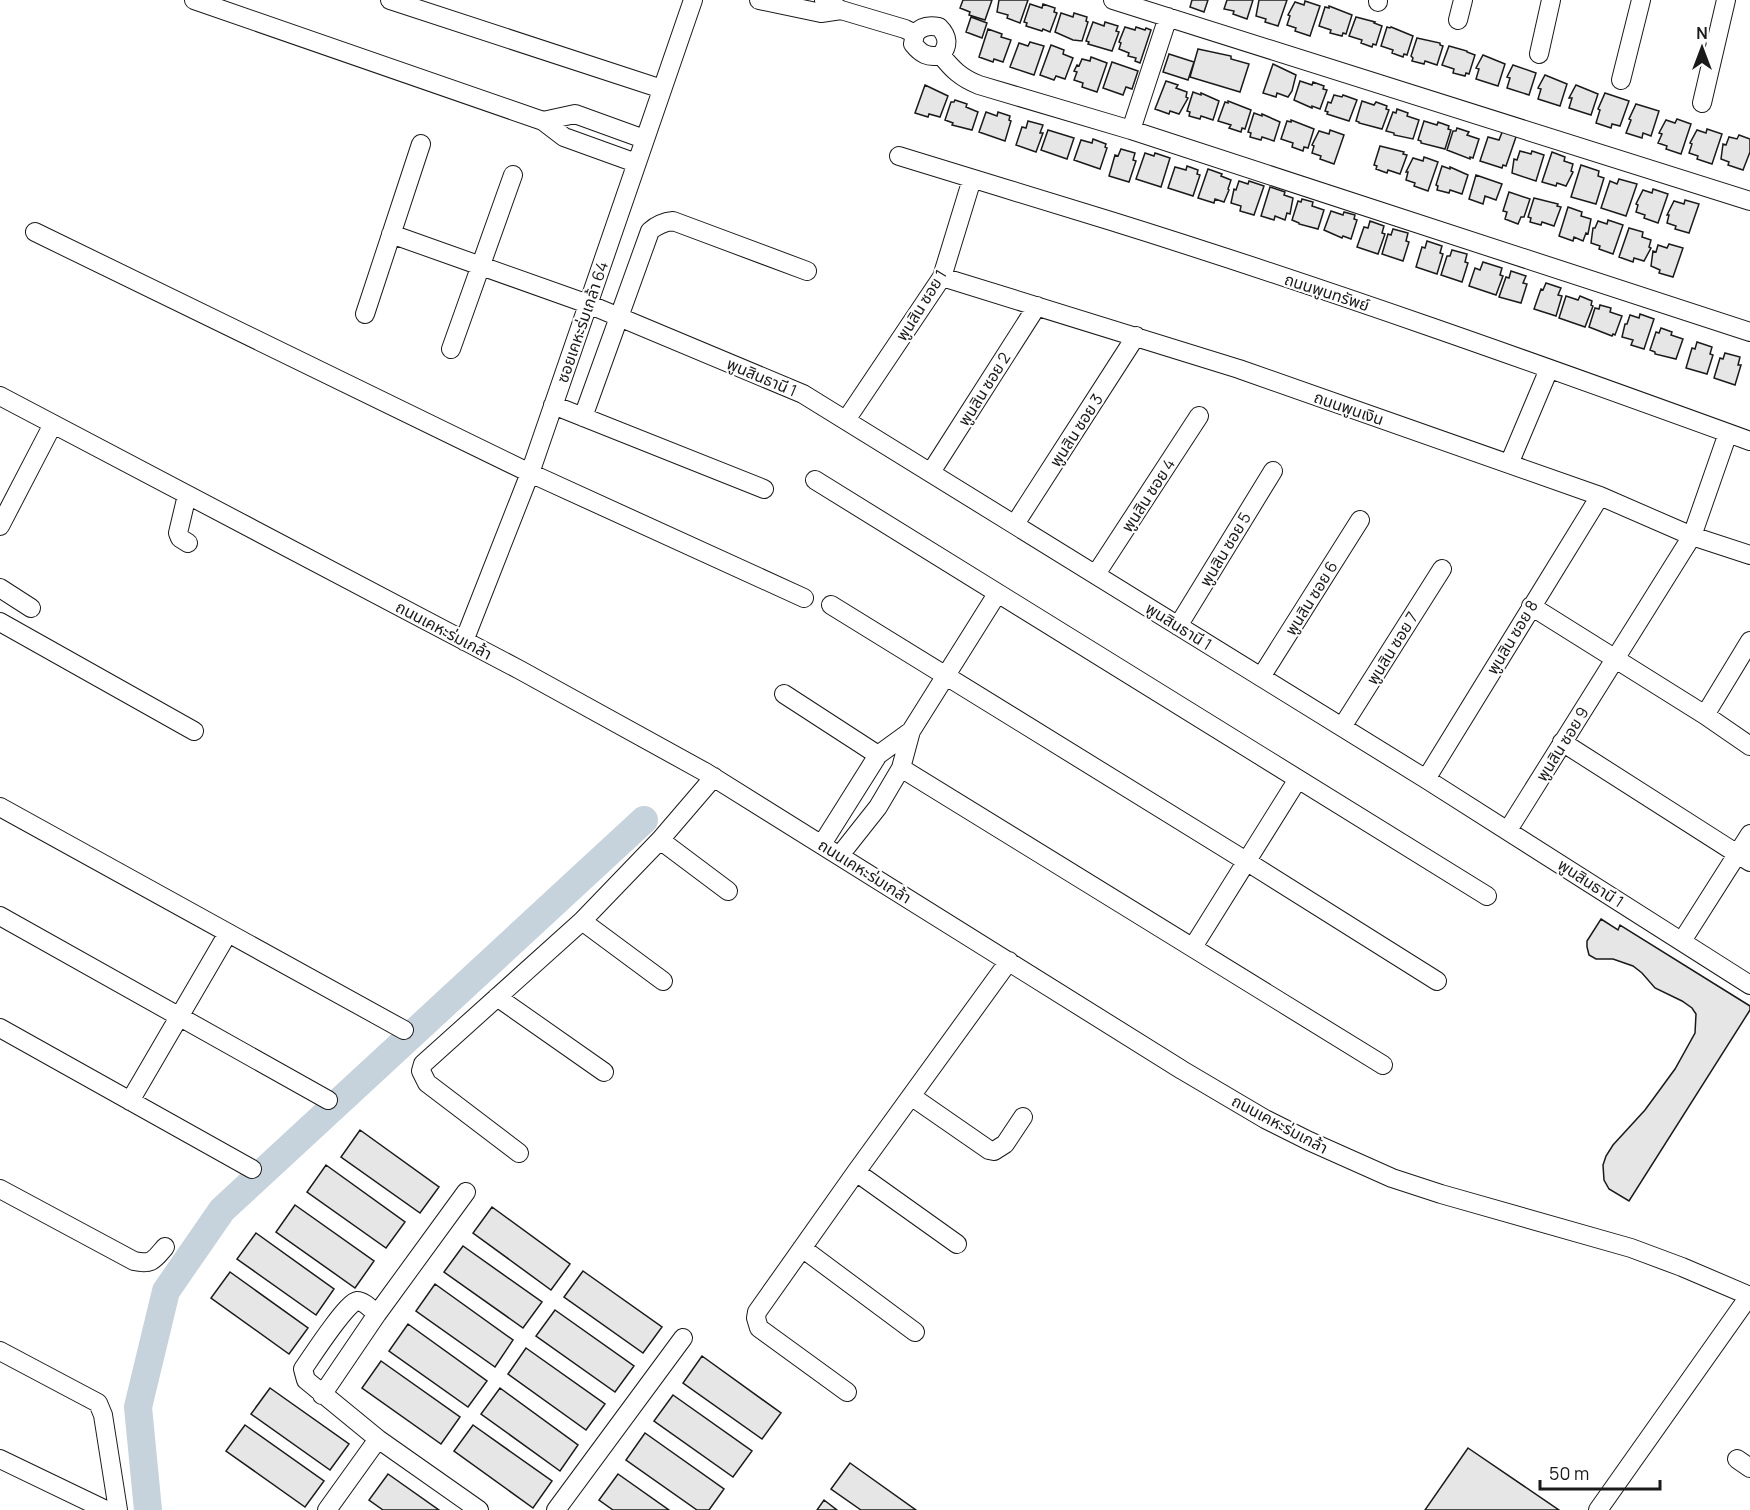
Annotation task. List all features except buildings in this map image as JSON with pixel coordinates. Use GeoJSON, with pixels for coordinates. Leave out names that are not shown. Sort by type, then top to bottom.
{"type":"FeatureCollection","features":[{"type":"Feature","properties":{"kind":"street"},"geometry":{"type":"LineString","coordinates":[[194,0],[543,121],[564,137],[636,164]]}},
{"type":"Feature","properties":{"kind":"street"},"geometry":{"type":"LineString","coordinates":[[390,0],[662,89]]}},
{"type":"Feature","properties":{"kind":"street","name":"ซอยเคหะร่มเกล้า 64"},"geometry":{"type":"LineString","coordinates":[[464,641],[530,473],[693,0]]}},
{"type":"Feature","properties":{"kind":"street"},"geometry":{"type":"LineString","coordinates":[[759,0],[821,13],[841,10]]}},
{"type":"Feature","properties":{"kind":"street"},"geometry":{"type":"LineString","coordinates":[[824,0],[841,10],[915,34]]}},
{"type":"Feature","properties":{"kind":"street"},"geometry":{"type":"LineString","coordinates":[[1113,0],[1750,201]]}},
{"type":"Feature","properties":{"kind":"street"},"geometry":{"type":"LineString","coordinates":[[1458,20],[1463,0]]}},
{"type":"Feature","properties":{"kind":"street"},"geometry":{"type":"LineString","coordinates":[[1539,54],[1551,0]]}},
{"type":"Feature","properties":{"kind":"street"},"geometry":{"type":"LineString","coordinates":[[1621,80],[1641,0]]}},
{"type":"Feature","properties":{"kind":"street"},"geometry":{"type":"LineString","coordinates":[[1702,103],[1726,0]]}},
{"type":"Feature","properties":{"kind":"street"},"geometry":{"type":"LineString","coordinates":[[1131,130],[1168,17]]}},
{"type":"Feature","properties":{"kind":"street"},"geometry":{"type":"LineString","coordinates":[[939,27],[946,38],[946,44],[940,55],[922,54],[914,44],[915,34],[919,28],[939,27]]}},
{"type":"Feature","properties":{"kind":"street"},"geometry":{"type":"LineString","coordinates":[[940,55],[954,71],[972,82],[1131,130],[1750,332]]}},
{"type":"Feature","properties":{"kind":"street"},"geometry":{"type":"LineString","coordinates":[[543,121],[575,114],[645,139]]}},
{"type":"Feature","properties":{"kind":"street"},"geometry":{"type":"LineString","coordinates":[[365,314],[421,144]]}},
{"type":"Feature","properties":{"kind":"street","name":"ถนนพูนทรัพย์"},"geometry":{"type":"LineString","coordinates":[[899,156],[1167,239],[1416,321],[1750,441]]}},
{"type":"Feature","properties":{"kind":"street"},"geometry":{"type":"LineString","coordinates":[[451,349],[513,175]]}},
{"type":"Feature","properties":{"kind":"street","name":"พูนสิน ซอย 1"},"geometry":{"type":"LineString","coordinates":[[846,420],[942,277],[972,179]]}},
{"type":"Feature","properties":{"kind":"street"},"geometry":{"type":"LineString","coordinates":[[583,417],[617,317],[650,231],[664,222],[673,221],[807,271]]}},
{"type":"Feature","properties":{"kind":"street"},"geometry":{"type":"LineString","coordinates":[[35,232],[530,473],[804,598]]}},
{"type":"Feature","properties":{"kind":"street","name":"พูนสินธานี 1"},"geometry":{"type":"LineString","coordinates":[[391,234],[588,304],[803,394],[1096,573],[1750,984]]}},
{"type":"Feature","properties":{"kind":"street","name":"ถนนพูนเงิน"},"geometry":{"type":"LineString","coordinates":[[942,277],[1239,369],[1600,496],[1692,536],[1750,555]]}},
{"type":"Feature","properties":{"kind":"street","name":"พูนสิน ซอย 2"},"geometry":{"type":"LineString","coordinates":[[931,472],[1037,306]]}},
{"type":"Feature","properties":{"kind":"street","name":"พูนสิน ซอย 3"},"geometry":{"type":"LineString","coordinates":[[1015,524],[1136,336]]}},
{"type":"Feature","properties":{"kind":"street"},"geometry":{"type":"LineString","coordinates":[[1509,464],[1549,369]]}},
{"type":"Feature","properties":{"kind":"street","name":"ถนนเคหะร่มเกล้า"},"geometry":{"type":"LineString","coordinates":[[0,396],[520,670],[714,777],[1182,1070],[1265,1119],[1348,1160],[1392,1178],[1631,1248],[1750,1296]]}},
{"type":"Feature","properties":{"kind":"street"},"geometry":{"type":"LineString","coordinates":[[553,405],[764,489]]}},
{"type":"Feature","properties":{"kind":"street","name":"พูนสิน ซอย 4"},"geometry":{"type":"LineString","coordinates":[[1096,573],[1199,416]]}},
{"type":"Feature","properties":{"kind":"street"},"geometry":{"type":"LineString","coordinates":[[0,525],[53,424]]}},
{"type":"Feature","properties":{"kind":"street","name":"พูนสิน ซอย 9"},"geometry":{"type":"LineString","coordinates":[[1508,830],[1692,536],[1728,433]]}},
{"type":"Feature","properties":{"kind":"street","name":"พูนสิน ซอย 5"},"geometry":{"type":"LineString","coordinates":[[1178,626],[1273,471]]}},
{"type":"Feature","properties":{"kind":"street"},"geometry":{"type":"LineString","coordinates":[[815,480],[1487,896]]}},
{"type":"Feature","properties":{"kind":"street"},"geometry":{"type":"LineString","coordinates":[[187,495],[178,533],[180,538],[188,543]]}},
{"type":"Feature","properties":{"kind":"street","name":"พูนสิน ซอย 8"},"geometry":{"type":"LineString","coordinates":[[1426,779],[1600,496]]}},
{"type":"Feature","properties":{"kind":"street","name":"พูนสิน ซอย 6"},"geometry":{"type":"LineString","coordinates":[[1261,677],[1360,520]]}},
{"type":"Feature","properties":{"kind":"street","name":"พูนสิน ซอย 7"},"geometry":{"type":"LineString","coordinates":[[1342,727],[1442,569]]}},
{"type":"Feature","properties":{"kind":"street"},"geometry":{"type":"LineString","coordinates":[[0,588],[31,608]]}},
{"type":"Feature","properties":{"kind":"street"},"geometry":{"type":"LineString","coordinates":[[840,855],[878,807],[901,768],[911,730],[997,594]]}},
{"type":"Feature","properties":{"kind":"street"},"geometry":{"type":"LineString","coordinates":[[831,605],[1437,981]]}},
{"type":"Feature","properties":{"kind":"street"},"geometry":{"type":"LineString","coordinates":[[1531,606],[1706,715],[1750,746]]}},
{"type":"Feature","properties":{"kind":"street"},"geometry":{"type":"LineString","coordinates":[[0,622],[195,731]]}},
{"type":"Feature","properties":{"kind":"street"},"geometry":{"type":"LineString","coordinates":[[1706,715],[1750,641]]}},
{"type":"Feature","properties":{"kind":"street"},"geometry":{"type":"LineString","coordinates":[[784,694],[878,755]]}},
{"type":"Feature","properties":{"kind":"street"},"geometry":{"type":"LineString","coordinates":[[822,844],[878,755],[911,730]]}},
{"type":"Feature","properties":{"kind":"street"},"geometry":{"type":"LineString","coordinates":[[1562,742],[1744,858]]}},
{"type":"Feature","properties":{"kind":"street"},"geometry":{"type":"LineString","coordinates":[[901,768],[1383,1065]]}},
{"type":"Feature","properties":{"kind":"street"},"geometry":{"type":"LineString","coordinates":[[868,771],[891,785]]}},
{"type":"Feature","properties":{"kind":"street"},"geometry":{"type":"LineString","coordinates":[[519,1153],[427,1083],[421,1071],[426,1060],[582,921],[660,840],[714,777]]}},
{"type":"Feature","properties":{"kind":"street"},"geometry":{"type":"LineString","coordinates":[[1193,947],[1298,780]]}},
{"type":"Feature","properties":{"kind":"street"},"geometry":{"type":"LineString","coordinates":[[0,807],[404,1030]]}},
{"type":"Feature","properties":{"kind":"street"},"geometry":{"type":"LineString","coordinates":[[1682,941],[1744,858],[1750,834]]}},
{"type":"Feature","properties":{"kind":"street"},"geometry":{"type":"LineString","coordinates":[[660,840],[728,891]]}},
{"type":"Feature","properties":{"kind":"street"},"geometry":{"type":"LineString","coordinates":[[0,916],[328,1100]]}},
{"type":"Feature","properties":{"kind":"street"},"geometry":{"type":"LineString","coordinates":[[582,921],[663,981]]}},
{"type":"Feature","properties":{"kind":"street"},"geometry":{"type":"LineString","coordinates":[[130,1101],[228,933]]}},
{"type":"Feature","properties":{"kind":"street"},"geometry":{"type":"LineString","coordinates":[[847,1392],[759,1328],[756,1323],[757,1312],[1010,961]]}},
{"type":"Feature","properties":{"kind":"street"},"geometry":{"type":"LineString","coordinates":[[497,997],[604,1072]]}},
{"type":"Feature","properties":{"kind":"street"},"geometry":{"type":"LineString","coordinates":[[0,1028],[252,1169]]}},
{"type":"Feature","properties":{"kind":"street"},"geometry":{"type":"LineString","coordinates":[[911,1096],[989,1150],[994,1151],[1005,1144],[1023,1117]]}},
{"type":"Feature","properties":{"kind":"street"},"geometry":{"type":"LineString","coordinates":[[856,1172],[957,1244]]}},
{"type":"Feature","properties":{"kind":"street"},"geometry":{"type":"LineString","coordinates":[[0,1189],[134,1261],[145,1263],[153,1261],[165,1247]]}},
{"type":"Feature","properties":{"kind":"street"},"geometry":{"type":"LineString","coordinates":[[322,1395],[377,1314],[466,1192]]}},
{"type":"Feature","properties":{"kind":"street"},"geometry":{"type":"LineString","coordinates":[[802,1248],[915,1332]]}},
{"type":"Feature","properties":{"kind":"street"},"geometry":{"type":"LineString","coordinates":[[1598,1510],[1750,1296]]}},
{"type":"Feature","properties":{"kind":"street"},"geometry":{"type":"LineString","coordinates":[[377,1314],[362,1302],[355,1302],[328,1332],[303,1370],[306,1380],[378,1439],[479,1510]]}},
{"type":"Feature","properties":{"kind":"street"},"geometry":{"type":"LineString","coordinates":[[556,1510],[683,1338]]}},
{"type":"Feature","properties":{"kind":"street"},"geometry":{"type":"LineString","coordinates":[[0,1351],[98,1403],[103,1415],[118,1510]]}},
{"type":"Feature","properties":{"kind":"street"},"geometry":{"type":"LineString","coordinates":[[327,1510],[378,1439]]}},
{"type":"Feature","properties":{"kind":"street"},"geometry":{"type":"LineString","coordinates":[[0,1459],[106,1510]]}},
{"type":"Feature","properties":{"kind":"waterway"},"geometry":{"type":"LineString","coordinates":[[148,1510],[138,1407],[166,1291],[222,1210],[644,820]]}}]}
